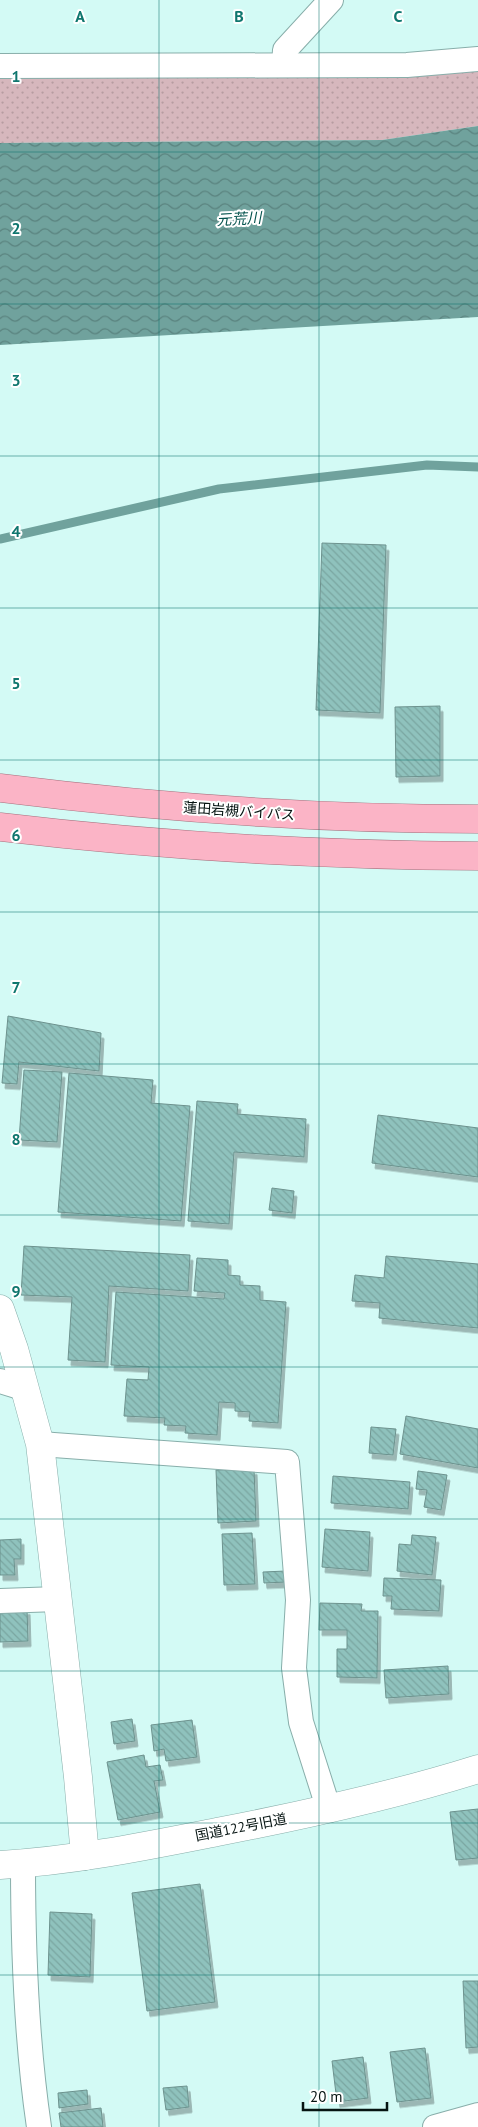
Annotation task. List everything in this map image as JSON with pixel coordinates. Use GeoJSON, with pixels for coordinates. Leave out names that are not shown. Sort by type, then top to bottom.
{"type":"FeatureCollection","features":[{"type":"Feature","properties":{"kind":"highway","name":"蓮田岩槻バイパス"},"geometry":{"type":"LineString","coordinates":[[0,788],[110,802],[252,812],[381,819],[478,819]]}},
{"type":"Feature","properties":{"kind":"highway"},"geometry":{"type":"LineString","coordinates":[[0,827],[115,841],[252,850],[378,856],[478,856]]}},
{"type":"Feature","properties":{"kind":"street"},"geometry":{"type":"LineString","coordinates":[[284,65],[285,50],[330,0]]}},
{"type":"Feature","properties":{"kind":"street"},"geometry":{"type":"LineString","coordinates":[[0,66],[407,65],[478,60]]}},
{"type":"Feature","properties":{"kind":"street"},"geometry":{"type":"LineString","coordinates":[[0,1310],[14,1349],[11,1384],[40,1444],[85,1856]]}},
{"type":"Feature","properties":{"kind":"street"},"geometry":{"type":"LineString","coordinates":[[40,1444],[287,1462],[298,1600],[294,1668],[300,1713],[329,1810]]}},
{"type":"Feature","properties":{"kind":"street"},"geometry":{"type":"LineString","coordinates":[[0,1601],[58,1599]]}},
{"type":"Feature","properties":{"kind":"street","name":"国道122号旧道"},"geometry":{"type":"LineString","coordinates":[[11,1864],[85,1856],[158,1844],[329,1810],[414,1789],[478,1769]]}},
{"type":"Feature","properties":{"kind":"street"},"geometry":{"type":"LineString","coordinates":[[11,1864],[23,1954],[31,2074],[39,2127]]}},
{"type":"Feature","properties":{"kind":"street"},"geometry":{"type":"LineString","coordinates":[[436,2127],[478,2115]]}},
{"type":"Feature","properties":{"kind":"shaded area"},"geometry":{"type":"Polygon","coordinates":[[[478,69],[478,126],[382,140],[0,143],[0,77],[478,69]]]}},
{"type":"Feature","properties":{"kind":"water","name":"元荒川"},"geometry":{"type":"Polygon","coordinates":[[[478,126],[478,317],[0,345],[0,143],[382,140],[478,126]]]}},
{"type":"Feature","properties":{"kind":"building"},"geometry":{"type":"Polygon","coordinates":[[[322,543],[386,545],[380,713],[316,710],[322,543]]]}},
{"type":"Feature","properties":{"kind":"building"},"geometry":{"type":"Polygon","coordinates":[[[440,706],[440,776],[396,777],[395,707],[440,706]]]}},
{"type":"Feature","properties":{"kind":"building"},"geometry":{"type":"Polygon","coordinates":[[[8,1016],[101,1033],[99,1071],[19,1062],[17,1084],[2,1083],[8,1016]]]}},
{"type":"Feature","properties":{"kind":"building"},"geometry":{"type":"Polygon","coordinates":[[[24,1070],[62,1072],[57,1142],[19,1140],[24,1070]]]}},
{"type":"Feature","properties":{"kind":"building"},"geometry":{"type":"Polygon","coordinates":[[[69,1073],[153,1080],[151,1103],[190,1106],[181,1221],[58,1212],[69,1073]]]}},
{"type":"Feature","properties":{"kind":"building"},"geometry":{"type":"Polygon","coordinates":[[[197,1101],[238,1104],[237,1114],[306,1119],[304,1157],[234,1152],[229,1224],[188,1221],[197,1101]]]}},
{"type":"Feature","properties":{"kind":"building"},"geometry":{"type":"Polygon","coordinates":[[[378,1115],[478,1128],[478,1177],[372,1163],[378,1115]]]}},
{"type":"Feature","properties":{"kind":"building"},"geometry":{"type":"Polygon","coordinates":[[[272,1188],[294,1191],[292,1213],[269,1210],[272,1188]]]}},
{"type":"Feature","properties":{"kind":"building"},"geometry":{"type":"Polygon","coordinates":[[[24,1246],[190,1255],[188,1291],[109,1286],[105,1362],[68,1360],[72,1297],[21,1295],[24,1246]]]}},
{"type":"Feature","properties":{"kind":"building"},"geometry":{"type":"Polygon","coordinates":[[[386,1256],[478,1264],[478,1328],[379,1318],[380,1303],[352,1301],[355,1275],[384,1278],[386,1256]]]}},
{"type":"Feature","properties":{"kind":"building"},"geometry":{"type":"Polygon","coordinates":[[[197,1258],[228,1260],[228,1275],[240,1276],[240,1285],[260,1286],[260,1300],[286,1302],[278,1423],[249,1421],[250,1412],[235,1411],[235,1403],[219,1402],[217,1435],[185,1433],[186,1426],[164,1425],[165,1418],[124,1416],[127,1379],[148,1380],[149,1367],[111,1365],[116,1292],[224,1299],[225,1293],[194,1291],[197,1258]]]}},
{"type":"Feature","properties":{"kind":"building"},"geometry":{"type":"Polygon","coordinates":[[[406,1416],[478,1429],[478,1468],[400,1454],[406,1416]]]}},
{"type":"Feature","properties":{"kind":"building"},"geometry":{"type":"Polygon","coordinates":[[[371,1427],[396,1429],[393,1455],[369,1453],[371,1427]]]}},
{"type":"Feature","properties":{"kind":"building"},"geometry":{"type":"Polygon","coordinates":[[[254,1469],[256,1521],[218,1523],[216,1470],[254,1469]]]}},
{"type":"Feature","properties":{"kind":"building"},"geometry":{"type":"Polygon","coordinates":[[[418,1471],[447,1475],[441,1510],[424,1507],[427,1490],[416,1489],[418,1471]]]}},
{"type":"Feature","properties":{"kind":"building"},"geometry":{"type":"Polygon","coordinates":[[[333,1476],[410,1482],[408,1509],[331,1503],[333,1476]]]}},
{"type":"Feature","properties":{"kind":"building"},"geometry":{"type":"Polygon","coordinates":[[[325,1529],[370,1532],[368,1571],[322,1567],[325,1529]]]}},
{"type":"Feature","properties":{"kind":"building"},"geometry":{"type":"Polygon","coordinates":[[[252,1533],[255,1584],[224,1585],[222,1534],[252,1533]]]}},
{"type":"Feature","properties":{"kind":"building"},"geometry":{"type":"Polygon","coordinates":[[[412,1535],[436,1537],[432,1575],[397,1571],[399,1544],[411,1545],[412,1535]]]}},
{"type":"Feature","properties":{"kind":"building"},"geometry":{"type":"Polygon","coordinates":[[[21,1539],[21,1559],[14,1559],[15,1575],[0,1575],[0,1540],[21,1539]]]}},
{"type":"Feature","properties":{"kind":"building"},"geometry":{"type":"Polygon","coordinates":[[[286,1571],[286,1582],[264,1583],[263,1572],[286,1571]]]}},
{"type":"Feature","properties":{"kind":"building"},"geometry":{"type":"Polygon","coordinates":[[[384,1578],[441,1580],[439,1611],[391,1609],[392,1596],[383,1596],[384,1578]]]}},
{"type":"Feature","properties":{"kind":"building"},"geometry":{"type":"Polygon","coordinates":[[[320,1603],[362,1604],[361,1611],[378,1611],[377,1678],[337,1677],[337,1649],[347,1649],[347,1630],[319,1630],[320,1603]]]}},
{"type":"Feature","properties":{"kind":"building"},"geometry":{"type":"Polygon","coordinates":[[[27,1609],[28,1641],[0,1642],[0,1610],[27,1609]]]}},
{"type":"Feature","properties":{"kind":"building"},"geometry":{"type":"Polygon","coordinates":[[[448,1666],[449,1694],[386,1698],[384,1670],[448,1666]]]}},
{"type":"Feature","properties":{"kind":"building"},"geometry":{"type":"Polygon","coordinates":[[[132,1719],[135,1741],[114,1744],[111,1722],[132,1719]]]}},
{"type":"Feature","properties":{"kind":"building"},"geometry":{"type":"Polygon","coordinates":[[[192,1720],[197,1757],[166,1761],[164,1749],[154,1751],[151,1725],[192,1720]]]}},
{"type":"Feature","properties":{"kind":"building"},"geometry":{"type":"Polygon","coordinates":[[[144,1755],[146,1767],[160,1765],[163,1780],[154,1781],[160,1812],[118,1820],[107,1762],[144,1755]]]}},
{"type":"Feature","properties":{"kind":"building"},"geometry":{"type":"Polygon","coordinates":[[[478,1809],[478,1858],[456,1860],[450,1812],[478,1809]]]}},
{"type":"Feature","properties":{"kind":"building"},"geometry":{"type":"Polygon","coordinates":[[[200,1884],[215,2002],[147,2011],[132,1893],[200,1884]]]}},
{"type":"Feature","properties":{"kind":"building"},"geometry":{"type":"Polygon","coordinates":[[[50,1912],[92,1914],[90,1977],[48,1975],[50,1912]]]}},
{"type":"Feature","properties":{"kind":"building"},"geometry":{"type":"Polygon","coordinates":[[[463,1981],[478,1981],[478,2047],[466,2048],[463,1981]]]}},
{"type":"Feature","properties":{"kind":"building"},"geometry":{"type":"Polygon","coordinates":[[[425,2048],[431,2098],[397,2102],[390,2052],[425,2048]]]}},
{"type":"Feature","properties":{"kind":"building"},"geometry":{"type":"Polygon","coordinates":[[[363,2057],[368,2098],[337,2102],[332,2061],[363,2057]]]}},
{"type":"Feature","properties":{"kind":"building"},"geometry":{"type":"Polygon","coordinates":[[[187,2086],[189,2107],[166,2110],[163,2088],[187,2086]]]}},
{"type":"Feature","properties":{"kind":"building"},"geometry":{"type":"Polygon","coordinates":[[[87,2090],[88,2104],[59,2108],[58,2093],[87,2090]]]}},
{"type":"Feature","properties":{"kind":"building"},"geometry":{"type":"Polygon","coordinates":[[[101,2108],[103,2127],[61,2127],[59,2113],[101,2108]]]}},
{"type":"Feature","properties":{"kind":"waterway"},"geometry":{"type":"LineString","coordinates":[[0,539],[219,489],[427,465],[478,467]]}}]}
